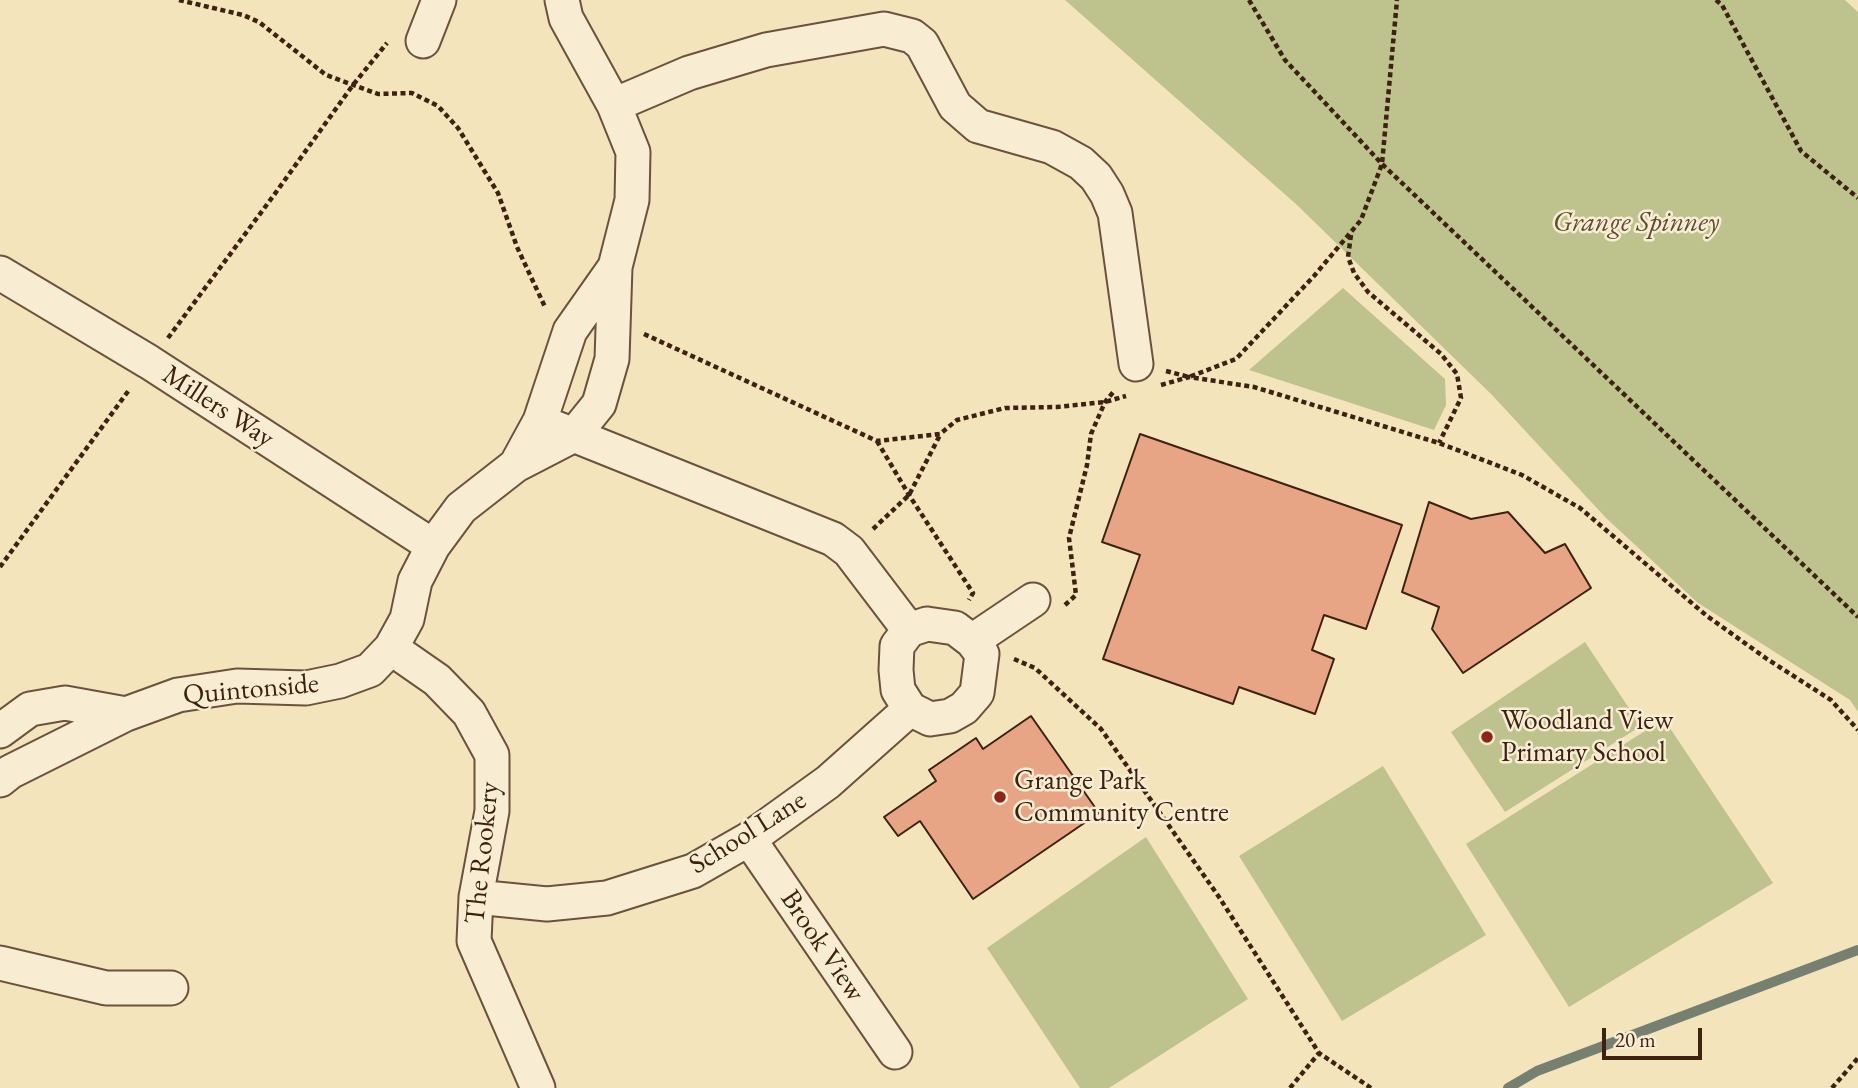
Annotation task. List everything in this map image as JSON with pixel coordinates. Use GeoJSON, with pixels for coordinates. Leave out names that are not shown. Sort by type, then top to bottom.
{"type":"FeatureCollection","features":[{"type":"Feature","properties":{"kind":"street"},"geometry":{"type":"LineString","coordinates":[[423,41],[439,0]]}},
{"type":"Feature","properties":{"kind":"street","name":"Quintonside"},"geometry":{"type":"LineString","coordinates":[[0,780],[9,772],[127,714],[178,695],[237,686],[306,688],[340,681],[370,670],[391,648],[407,619],[415,581],[433,546],[461,508],[516,465],[574,435],[599,404],[612,359],[615,267],[632,200],[633,152],[614,104],[566,18],[562,0]]}},
{"type":"Feature","properties":{"kind":"street"},"geometry":{"type":"LineString","coordinates":[[614,104],[689,73],[766,50],[884,29],[912,36],[922,44],[955,106],[978,126],[1052,147],[1081,163],[1096,177],[1115,213],[1139,382]]}},
{"type":"Feature","properties":{"kind":"street","name":"Quintonside"},"geometry":{"type":"LineString","coordinates":[[516,465],[540,421],[569,331],[615,267]]}},
{"type":"Feature","properties":{"kind":"street","name":"Millers Way"},"geometry":{"type":"LineString","coordinates":[[0,273],[149,362],[433,546]]}},
{"type":"Feature","properties":{"kind":"street"},"geometry":{"type":"LineString","coordinates":[[540,421],[833,539],[849,551],[909,630]]}},
{"type":"Feature","properties":{"kind":"street"},"geometry":{"type":"LineString","coordinates":[[963,634],[1045,606]]}},
{"type":"Feature","properties":{"kind":"street"},"geometry":{"type":"LineString","coordinates":[[927,624],[963,634],[982,654],[977,693],[964,708],[950,716],[930,719],[910,709],[898,690],[896,670],[897,646],[909,630],[927,624]]}},
{"type":"Feature","properties":{"kind":"street","name":"The Rookery"},"geometry":{"type":"LineString","coordinates":[[391,648],[437,680],[470,713],[492,755],[492,811],[476,897],[474,941],[538,1088]]}},
{"type":"Feature","properties":{"kind":"street","name":"Quintonside"},"geometry":{"type":"LineString","coordinates":[[0,730],[30,709],[65,704],[127,714]]}},
{"type":"Feature","properties":{"kind":"street","name":"School Lane"},"geometry":{"type":"LineString","coordinates":[[476,897],[547,904],[607,898],[693,871],[749,839],[828,782],[910,709]]}},
{"type":"Feature","properties":{"kind":"street","name":"Brook View"},"geometry":{"type":"LineString","coordinates":[[749,839],[895,1052]]}},
{"type":"Feature","properties":{"kind":"street"},"geometry":{"type":"LineString","coordinates":[[0,963],[106,988],[171,988]]}},
{"type":"Feature","properties":{"kind":"path"},"geometry":{"type":"LineString","coordinates":[[179,0],[243,15],[259,22],[326,75],[378,94],[412,93],[438,106],[458,128],[498,193],[517,247],[543,304],[569,331]]}},
{"type":"Feature","properties":{"kind":"path"},"geometry":{"type":"LineString","coordinates":[[1248,0],[1285,60],[1382,164],[1858,617]]}},
{"type":"Feature","properties":{"kind":"path"},"geometry":{"type":"LineString","coordinates":[[1045,606],[1076,595],[1069,538],[1087,465],[1091,434],[1105,402],[1139,382],[1189,377],[1236,359],[1361,220],[1382,164],[1397,0]]}},
{"type":"Feature","properties":{"kind":"path"},"geometry":{"type":"LineString","coordinates":[[1716,0],[1722,5],[1801,150],[1858,198]]}},
{"type":"Feature","properties":{"kind":"path"},"geometry":{"type":"LineString","coordinates":[[0,567],[353,85],[387,43]]}},
{"type":"Feature","properties":{"kind":"path"},"geometry":{"type":"LineString","coordinates":[[1351,234],[1348,257],[1354,273],[1368,292],[1441,354],[1457,373],[1461,398],[1439,443]]}},
{"type":"Feature","properties":{"kind":"path"},"geometry":{"type":"LineString","coordinates":[[612,338],[643,334],[877,441],[940,434]]}},
{"type":"Feature","properties":{"kind":"path"},"geometry":{"type":"LineString","coordinates":[[849,551],[909,495],[940,434],[957,420],[1005,408],[1105,402],[1139,382],[1189,377],[1254,387],[1439,443],[1522,475],[1580,508],[1707,616],[1767,659],[1832,700],[1858,730]]}},
{"type":"Feature","properties":{"kind":"path"},"geometry":{"type":"LineString","coordinates":[[877,441],[972,593],[963,634]]}},
{"type":"Feature","properties":{"kind":"path"},"geometry":{"type":"LineString","coordinates":[[1017,649],[1011,659],[1035,667],[1101,729],[1219,897],[1320,1053],[1371,1088]]}},
{"type":"Feature","properties":{"kind":"path"},"geometry":{"type":"LineString","coordinates":[[1290,1088],[1320,1053]]}},
{"type":"Feature","properties":{"kind":"path"},"geometry":{"type":"LineString","coordinates":[[1832,1088],[1858,1058]]}},
{"type":"Feature","properties":{"kind":"green space","name":"Grange Spinney"},"geometry":{"type":"Polygon","coordinates":[[[1065,0],[1845,0],[1858,12],[1858,712],[1850,700],[1698,603],[1606,518],[1492,395],[1297,205],[1065,0]]]}},
{"type":"Feature","properties":{"kind":"green space"},"geometry":{"type":"Polygon","coordinates":[[[1343,288],[1445,379],[1446,405],[1434,430],[1249,370],[1343,288]]]}},
{"type":"Feature","properties":{"kind":"green space"},"geometry":{"type":"Polygon","coordinates":[[[1585,642],[1641,726],[1505,812],[1451,732],[1585,642]]]}},
{"type":"Feature","properties":{"kind":"green space"},"geometry":{"type":"Polygon","coordinates":[[[1664,719],[1773,883],[1569,1007],[1466,844],[1664,719]]]}},
{"type":"Feature","properties":{"kind":"green space"},"geometry":{"type":"Polygon","coordinates":[[[1383,766],[1486,935],[1342,1021],[1239,856],[1383,766]]]}},
{"type":"Feature","properties":{"kind":"green space"},"geometry":{"type":"Polygon","coordinates":[[[1146,837],[1248,999],[1109,1088],[1080,1088],[987,948],[1146,837]]]}},
{"type":"Feature","properties":{"kind":"building"},"geometry":{"type":"Polygon","coordinates":[[[1140,434],[1402,525],[1366,629],[1324,615],[1312,650],[1334,659],[1315,714],[1239,687],[1233,704],[1103,659],[1140,555],[1102,542],[1140,434]]]}},
{"type":"Feature","properties":{"kind":"building"},"geometry":{"type":"Polygon","coordinates":[[[1429,502],[1471,519],[1508,512],[1545,553],[1565,544],[1591,588],[1463,673],[1432,629],[1439,607],[1402,592],[1429,502]]]}},
{"type":"Feature","properties":{"kind":"building","name":"Grange Park Community Centre"},"geometry":{"type":"Polygon","coordinates":[[[1031,716],[1099,813],[973,899],[920,821],[898,836],[884,817],[936,781],[929,770],[976,738],[983,749],[1031,716]]]}},
{"type":"Feature","properties":{"kind":"waterway"},"geometry":{"type":"LineString","coordinates":[[1508,1088],[1537,1071],[1858,950]]}},
{"type":"Feature","properties":{"kind":"place","name":"Woodland View Primary School"},"geometry":{"type":"Point","coordinates":[1487,737]}},
{"type":"Feature","properties":{"kind":"place","name":"Grange Park Community Centre"},"geometry":{"type":"Point","coordinates":[1000,797]}}]}
